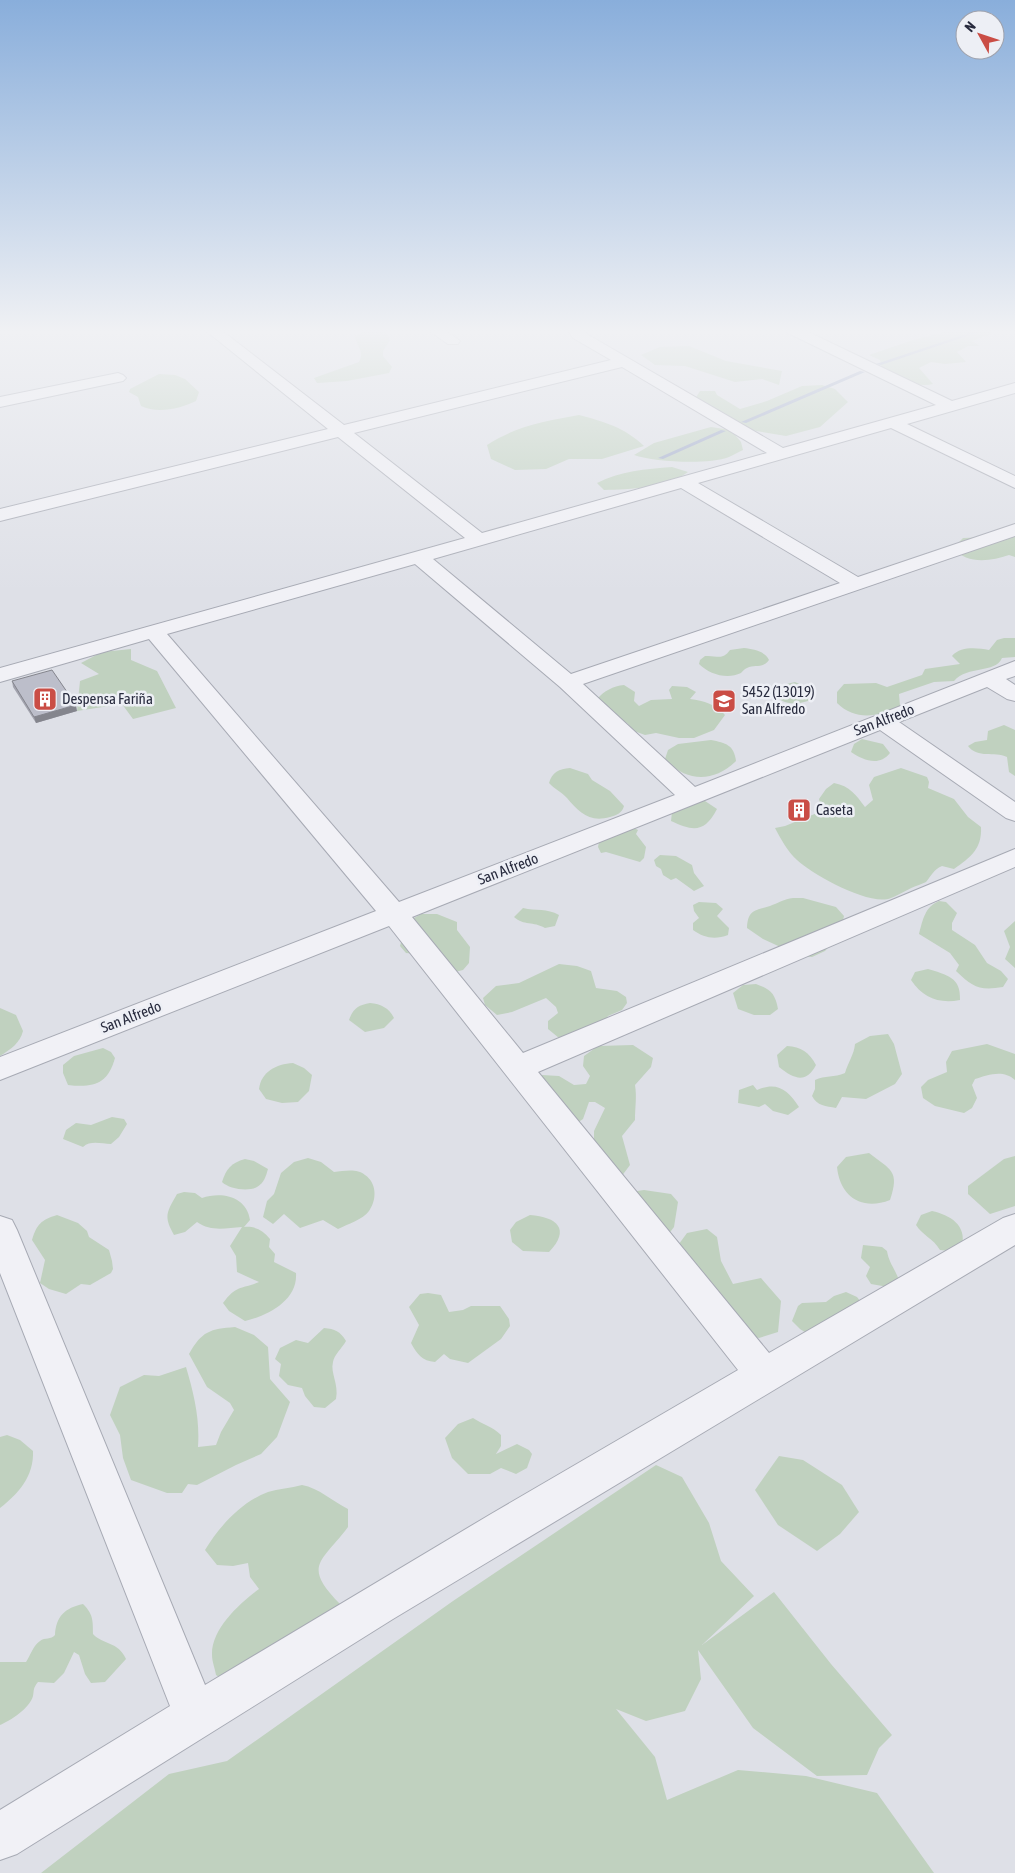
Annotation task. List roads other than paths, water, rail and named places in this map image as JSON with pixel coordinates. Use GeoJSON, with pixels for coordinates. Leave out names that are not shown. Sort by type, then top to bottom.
{"type":"FeatureCollection","features":[{"type":"Feature","properties":{"kind":"street"},"geometry":{"type":"LineString","coordinates":[[325,417],[480,540]]}},
{"type":"Feature","properties":{"kind":"street"},"geometry":{"type":"LineString","coordinates":[[0,515],[393,417]]}},
{"type":"Feature","properties":{"kind":"street"},"geometry":{"type":"LineString","coordinates":[[718,417],[781,454]]}},
{"type":"Feature","properties":{"kind":"street"},"geometry":{"type":"LineString","coordinates":[[1,674],[420,558],[912,417]]}},
{"type":"Feature","properties":{"kind":"street"},"geometry":{"type":"LineString","coordinates":[[893,423],[1015,483]]}},
{"type":"Feature","properties":{"kind":"street"},"geometry":{"type":"LineString","coordinates":[[684,482],[857,585]]}},
{"type":"Feature","properties":{"kind":"street"},"geometry":{"type":"LineString","coordinates":[[568,682],[1015,530]]}},
{"type":"Feature","properties":{"kind":"street"},"geometry":{"type":"LineString","coordinates":[[420,558],[568,682],[692,798]]}},
{"type":"Feature","properties":{"kind":"street"},"geometry":{"type":"LineString","coordinates":[[154,632],[394,914],[764,1375]]}},
{"type":"Feature","properties":{"kind":"street","name":"San Alfredo"},"geometry":{"type":"LineString","coordinates":[[0,1069],[692,798],[1015,668]]}},
{"type":"Feature","properties":{"kind":"street"},"geometry":{"type":"LineString","coordinates":[[990,679],[1015,694]]}},
{"type":"Feature","properties":{"kind":"street"},"geometry":{"type":"LineString","coordinates":[[882,721],[1015,814]]}},
{"type":"Feature","properties":{"kind":"street"},"geometry":{"type":"LineString","coordinates":[[518,1068],[1015,857]]}},
{"type":"Feature","properties":{"kind":"street"},"geometry":{"type":"LineString","coordinates":[[0,1837],[195,1714],[764,1375],[1015,1228]]}},
{"type":"Feature","properties":{"kind":"street"},"geometry":{"type":"LineString","coordinates":[[0,1230],[195,1714]]}},
{"type":"Feature","properties":{"kind":"waterway"},"geometry":{"type":"LineString","coordinates":[[744,422],[755,417]]}},
{"type":"Feature","properties":{"kind":"waterway"},"geometry":{"type":"LineString","coordinates":[[661,458],[723,431]]}},
{"type":"Feature","properties":{"kind":"place","name":"Despensa Fariña"},"geometry":{"type":"Point","coordinates":[45,699]}},
{"type":"Feature","properties":{"kind":"place","name":"5452 (13019) San Alfredo"},"geometry":{"type":"Point","coordinates":[724,701]}},
{"type":"Feature","properties":{"kind":"place","name":"Caseta"},"geometry":{"type":"Point","coordinates":[799,810]}}]}
